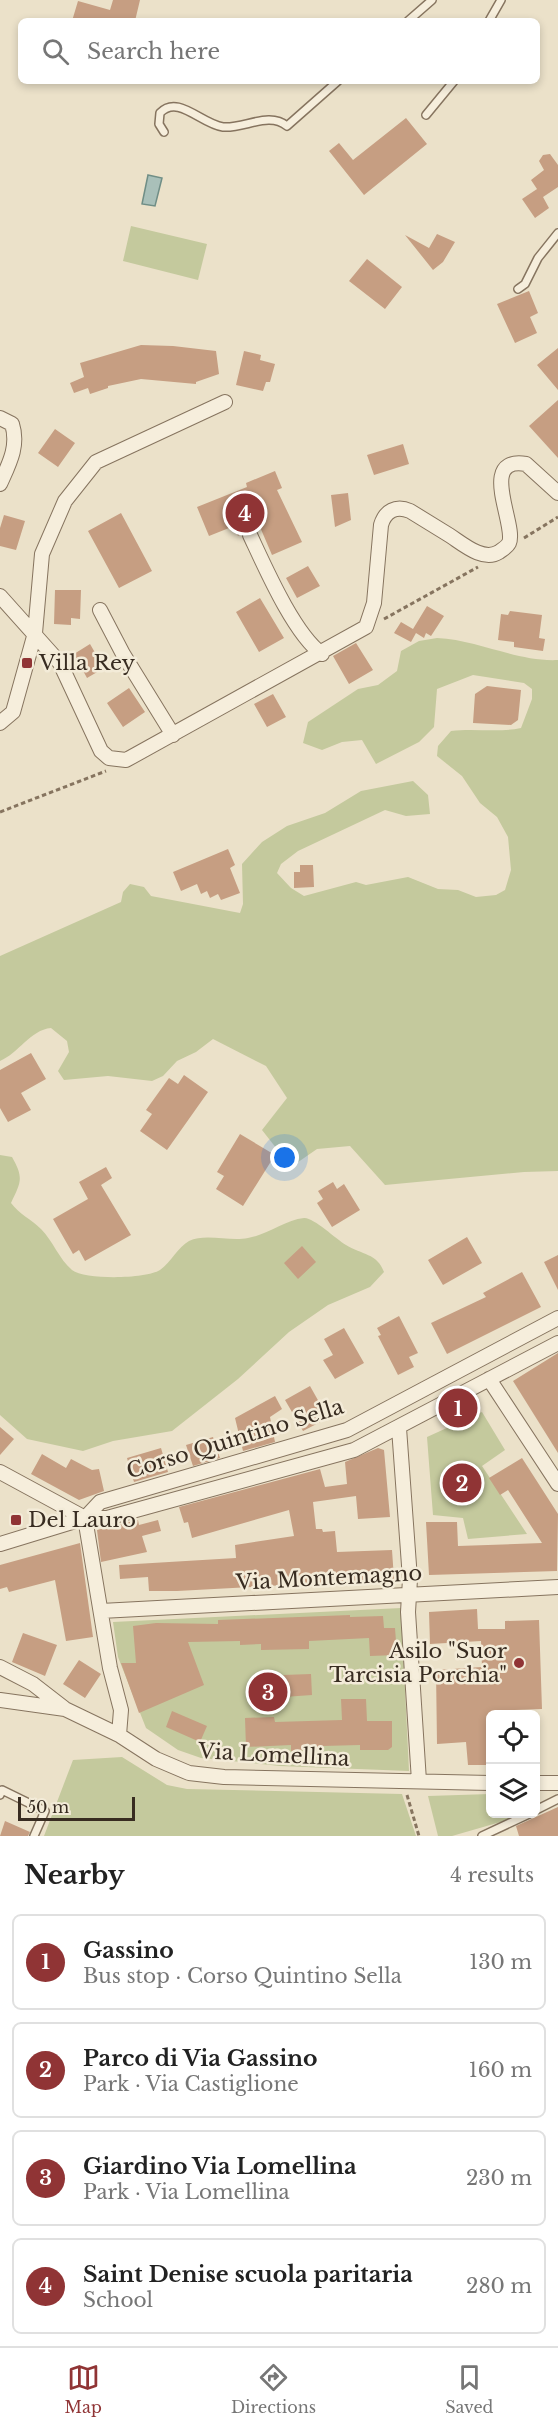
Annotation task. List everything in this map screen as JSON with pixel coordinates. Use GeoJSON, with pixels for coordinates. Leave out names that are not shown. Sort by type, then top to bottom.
{"type":"FeatureCollection","features":[{"type":"Feature","properties":{"kind":"street"},"geometry":{"type":"LineString","coordinates":[[0,723],[13,712],[35,633],[42,554],[65,501],[96,462],[225,402]]}},
{"type":"Feature","properties":{"kind":"street"},"geometry":{"type":"LineString","coordinates":[[0,418],[12,424],[15,443],[13,454],[0,484]]}},
{"type":"Feature","properties":{"kind":"street"},"geometry":{"type":"LineString","coordinates":[[0,596],[60,663],[101,751],[109,758],[126,760],[322,654],[366,627],[374,603],[381,525],[383,518],[393,510],[403,508],[410,511],[474,551],[486,555],[495,554],[506,548],[510,538],[500,485],[506,470],[515,464],[526,464],[558,493]]}},
{"type":"Feature","properties":{"kind":"street"},"geometry":{"type":"LineString","coordinates":[[250,535],[271,578],[306,638],[322,654]]}},
{"type":"Feature","properties":{"kind":"street"},"geometry":{"type":"LineString","coordinates":[[100,610],[123,654],[173,735]]}},
{"type":"Feature","properties":{"kind":"street","name":"Corso Quintino Sella"},"geometry":{"type":"LineString","coordinates":[[85,1518],[100,1502],[346,1430],[558,1318]]}},
{"type":"Feature","properties":{"kind":"street","name":"Corso Quintino Sella"},"geometry":{"type":"LineString","coordinates":[[0,1544],[85,1518],[107,1518],[354,1450],[558,1343]]}},
{"type":"Feature","properties":{"kind":"street"},"geometry":{"type":"LineString","coordinates":[[489,1380],[558,1484]]}},
{"type":"Feature","properties":{"kind":"street"},"geometry":{"type":"LineString","coordinates":[[399,1428],[410,1579],[412,1781]]}},
{"type":"Feature","properties":{"kind":"street"},"geometry":{"type":"LineString","coordinates":[[0,1472],[85,1518],[110,1668],[121,1710],[119,1735]]}},
{"type":"Feature","properties":{"kind":"street","name":"Via Montemagno"},"geometry":{"type":"LineString","coordinates":[[101,1611],[558,1587]]}},
{"type":"Feature","properties":{"kind":"street"},"geometry":{"type":"LineString","coordinates":[[0,1667],[33,1684],[65,1709]]}},
{"type":"Feature","properties":{"kind":"street","name":"Via Lomellina"},"geometry":{"type":"LineString","coordinates":[[0,1700],[65,1709],[119,1735],[156,1759],[189,1773],[224,1777],[486,1783]]}},
{"type":"Feature","properties":{"kind":"street"},"geometry":{"type":"LineString","coordinates":[[540,1783],[558,1783]]}},
{"type":"Feature","properties":{"kind":"lane"},"geometry":{"type":"LineString","coordinates":[[411,18],[432,0]]}},
{"type":"Feature","properties":{"kind":"lane"},"geometry":{"type":"LineString","coordinates":[[491,18],[501,0]]}},
{"type":"Feature","properties":{"kind":"lane"},"geometry":{"type":"LineString","coordinates":[[164,132],[159,124],[160,113],[170,106],[178,105],[200,119],[224,127],[274,120],[287,126],[335,84]]}},
{"type":"Feature","properties":{"kind":"lane"},"geometry":{"type":"LineString","coordinates":[[426,115],[452,84]]}},
{"type":"Feature","properties":{"kind":"lane"},"geometry":{"type":"LineString","coordinates":[[519,289],[525,284],[538,258],[558,233]]}},
{"type":"Feature","properties":{"kind":"lane"},"geometry":{"type":"LineString","coordinates":[[558,1783],[558,1790]]}},
{"type":"Feature","properties":{"kind":"lane"},"geometry":{"type":"LineString","coordinates":[[0,1795],[2,1790],[45,1811],[34,1836]]}},
{"type":"Feature","properties":{"kind":"lane"},"geometry":{"type":"LineString","coordinates":[[540,1808],[558,1799]]}},
{"type":"Feature","properties":{"kind":"lane"},"geometry":{"type":"LineString","coordinates":[[482,1836],[520,1818]]}},
{"type":"Feature","properties":{"kind":"path"},"geometry":{"type":"LineString","coordinates":[[517,543],[558,517]]}},
{"type":"Feature","properties":{"kind":"path"},"geometry":{"type":"LineString","coordinates":[[358,634],[469,572]]}},
{"type":"Feature","properties":{"kind":"path"},"geometry":{"type":"LineString","coordinates":[[0,812],[105,771],[126,760]]}},
{"type":"Feature","properties":{"kind":"path"},"geometry":{"type":"LineString","coordinates":[[412,1781],[419,1836]]}},
{"type":"Feature","properties":{"kind":"green space"},"geometry":{"type":"Polygon","coordinates":[[[131,226],[207,244],[198,280],[123,261],[131,226]]]}},
{"type":"Feature","properties":{"kind":"green space"},"geometry":{"type":"Polygon","coordinates":[[[437,638],[528,658],[558,660],[558,1171],[385,1185],[350,1146],[317,1149],[291,1167],[262,1130],[287,1098],[266,1066],[213,1039],[196,1052],[177,1061],[163,1076],[152,1081],[108,1076],[64,1080],[58,1071],[69,1052],[67,1041],[51,1028],[37,1033],[0,1061],[0,956],[121,902],[123,892],[130,884],[144,887],[151,896],[240,913],[243,904],[242,864],[262,842],[287,826],[325,813],[361,791],[413,781],[428,795],[430,814],[406,816],[385,810],[298,851],[281,864],[277,873],[291,888],[304,896],[356,882],[366,885],[408,877],[438,889],[458,890],[476,897],[496,895],[505,890],[511,870],[508,837],[497,817],[480,803],[462,776],[437,756],[438,746],[451,731],[521,728],[532,699],[532,689],[524,683],[473,675],[437,689],[434,727],[419,742],[376,764],[362,740],[342,742],[322,750],[303,743],[308,722],[358,689],[378,685],[397,671],[401,651],[419,641],[437,638]]]}},
{"type":"Feature","properties":{"kind":"green space"},"geometry":{"type":"Polygon","coordinates":[[[0,1155],[12,1157],[20,1175],[19,1185],[11,1203],[41,1229],[67,1266],[79,1273],[102,1277],[129,1277],[153,1273],[164,1267],[189,1241],[203,1238],[248,1238],[304,1218],[319,1225],[346,1245],[373,1258],[384,1272],[370,1287],[328,1305],[289,1332],[238,1379],[172,1431],[113,1441],[83,1451],[27,1439],[0,1415],[0,1155]]]}},
{"type":"Feature","properties":{"kind":"green space"},"geometry":{"type":"Polygon","coordinates":[[[482,1412],[505,1450],[482,1466],[527,1534],[468,1539],[463,1518],[433,1515],[427,1437],[482,1412]]]}},
{"type":"Feature","properties":{"kind":"green space"},"geometry":{"type":"Polygon","coordinates":[[[401,1608],[409,1771],[280,1766],[201,1758],[178,1750],[146,1728],[118,1657],[113,1622],[401,1608]]]}},
{"type":"Feature","properties":{"kind":"green space"},"geometry":{"type":"Polygon","coordinates":[[[122,1757],[167,1785],[187,1789],[402,1794],[416,1836],[44,1836],[73,1760],[122,1757]]]}},
{"type":"Feature","properties":{"kind":"green space"},"geometry":{"type":"Polygon","coordinates":[[[486,1794],[486,1818],[515,1818],[452,1836],[438,1836],[428,1796],[486,1794]]]}},
{"type":"Feature","properties":{"kind":"water"},"geometry":{"type":"Polygon","coordinates":[[[148,175],[162,178],[155,206],[142,204],[148,175]]]}},
{"type":"Feature","properties":{"kind":"building"},"geometry":{"type":"Polygon","coordinates":[[[113,0],[140,0],[136,18],[73,18],[78,1],[110,10],[113,0]]]}},
{"type":"Feature","properties":{"kind":"building"},"geometry":{"type":"Polygon","coordinates":[[[406,118],[427,144],[364,195],[329,151],[339,143],[353,160],[406,118]]]}},
{"type":"Feature","properties":{"kind":"building"},"geometry":{"type":"Polygon","coordinates":[[[550,154],[558,165],[558,187],[543,197],[549,208],[535,218],[522,199],[537,189],[531,180],[544,170],[539,161],[543,155],[550,154]]]}},
{"type":"Feature","properties":{"kind":"building"},"geometry":{"type":"Polygon","coordinates":[[[437,234],[455,242],[443,262],[433,270],[405,235],[429,248],[437,234]]]}},
{"type":"Feature","properties":{"kind":"building"},"geometry":{"type":"Polygon","coordinates":[[[367,259],[402,287],[385,309],[349,281],[367,259]]]}},
{"type":"Feature","properties":{"kind":"building"},"geometry":{"type":"Polygon","coordinates":[[[529,291],[538,313],[530,317],[537,333],[515,343],[497,304],[529,291]]]}},
{"type":"Feature","properties":{"kind":"building"},"geometry":{"type":"Polygon","coordinates":[[[141,345],[216,351],[219,374],[196,382],[196,384],[141,379],[108,386],[108,388],[90,394],[88,388],[74,393],[70,383],[84,377],[80,363],[141,345]]]}},
{"type":"Feature","properties":{"kind":"building"},"geometry":{"type":"Polygon","coordinates":[[[558,348],[558,390],[537,365],[558,348]]]}},
{"type":"Feature","properties":{"kind":"building"},"geometry":{"type":"Polygon","coordinates":[[[244,351],[261,355],[260,360],[275,364],[270,382],[266,382],[263,391],[236,385],[244,351]]]}},
{"type":"Feature","properties":{"kind":"building"},"geometry":{"type":"Polygon","coordinates":[[[558,400],[558,458],[529,426],[558,400]]]}},
{"type":"Feature","properties":{"kind":"building"},"geometry":{"type":"Polygon","coordinates":[[[55,429],[75,443],[58,467],[38,453],[55,429]]]}},
{"type":"Feature","properties":{"kind":"building"},"geometry":{"type":"Polygon","coordinates":[[[403,444],[409,464],[374,475],[367,455],[403,444]]]}},
{"type":"Feature","properties":{"kind":"building"},"geometry":{"type":"Polygon","coordinates":[[[275,471],[282,488],[277,490],[302,542],[272,555],[260,527],[247,527],[238,536],[234,526],[209,536],[197,507],[247,487],[246,483],[275,471]]]}},
{"type":"Feature","properties":{"kind":"building"},"geometry":{"type":"Polygon","coordinates":[[[348,493],[351,520],[335,527],[331,495],[348,493]]]}},
{"type":"Feature","properties":{"kind":"building"},"geometry":{"type":"Polygon","coordinates":[[[121,513],[152,571],[119,588],[88,531],[121,513]]]}},
{"type":"Feature","properties":{"kind":"building"},"geometry":{"type":"Polygon","coordinates":[[[4,515],[25,521],[16,550],[0,546],[0,528],[4,515]]]}},
{"type":"Feature","properties":{"kind":"building"},"geometry":{"type":"Polygon","coordinates":[[[308,566],[320,586],[297,598],[286,578],[308,566]]]}},
{"type":"Feature","properties":{"kind":"building"},"geometry":{"type":"Polygon","coordinates":[[[55,590],[81,590],[80,619],[71,618],[71,625],[54,624],[55,590]]]}},
{"type":"Feature","properties":{"kind":"building"},"geometry":{"type":"Polygon","coordinates":[[[260,598],[284,638],[259,652],[236,612],[260,598]]]}},
{"type":"Feature","properties":{"kind":"building"},"geometry":{"type":"Polygon","coordinates":[[[427,606],[444,616],[431,636],[426,633],[424,638],[416,633],[411,642],[394,633],[401,622],[413,629],[427,606]]]}},
{"type":"Feature","properties":{"kind":"building"},"geometry":{"type":"Polygon","coordinates":[[[510,611],[542,615],[539,638],[545,639],[543,651],[514,647],[514,642],[498,640],[501,614],[508,615],[510,611]]]}},
{"type":"Feature","properties":{"kind":"building"},"geometry":{"type":"Polygon","coordinates":[[[356,643],[373,670],[349,684],[333,656],[356,643]]]}},
{"type":"Feature","properties":{"kind":"building"},"geometry":{"type":"Polygon","coordinates":[[[90,644],[104,668],[87,678],[74,654],[90,644]]]}},
{"type":"Feature","properties":{"kind":"building"},"geometry":{"type":"Polygon","coordinates":[[[487,686],[521,690],[518,720],[511,725],[473,723],[475,694],[487,686]]]}},
{"type":"Feature","properties":{"kind":"building"},"geometry":{"type":"Polygon","coordinates":[[[129,688],[145,712],[123,727],[107,703],[129,688]]]}},
{"type":"Feature","properties":{"kind":"building"},"geometry":{"type":"Polygon","coordinates":[[[273,694],[286,717],[267,727],[254,704],[273,694]]]}},
{"type":"Feature","properties":{"kind":"building"},"geometry":{"type":"Polygon","coordinates":[[[228,849],[235,865],[230,868],[240,893],[221,900],[218,894],[210,898],[207,891],[201,894],[197,884],[181,891],[173,872],[228,849]]]}},
{"type":"Feature","properties":{"kind":"building"},"geometry":{"type":"Polygon","coordinates":[[[300,865],[313,865],[314,887],[294,888],[294,872],[300,872],[300,865]]]}},
{"type":"Feature","properties":{"kind":"building"},"geometry":{"type":"Polygon","coordinates":[[[31,1053],[46,1079],[21,1093],[31,1110],[8,1122],[0,1108],[0,1070],[31,1053]]]}},
{"type":"Feature","properties":{"kind":"building"},"geometry":{"type":"Polygon","coordinates":[[[184,1075],[208,1092],[167,1150],[140,1131],[152,1114],[146,1110],[169,1078],[178,1084],[184,1075]]]}},
{"type":"Feature","properties":{"kind":"building"},"geometry":{"type":"Polygon","coordinates":[[[240,1134],[275,1155],[243,1206],[216,1189],[224,1176],[217,1172],[240,1134]]]}},
{"type":"Feature","properties":{"kind":"building"},"geometry":{"type":"Polygon","coordinates":[[[106,1167],[112,1178],[101,1185],[131,1235],[85,1261],[79,1250],[73,1254],[53,1219],[88,1199],[79,1182],[106,1167]]]}},
{"type":"Feature","properties":{"kind":"building"},"geometry":{"type":"Polygon","coordinates":[[[333,1182],[337,1189],[344,1184],[360,1210],[332,1227],[317,1203],[323,1199],[318,1191],[333,1182]]]}},
{"type":"Feature","properties":{"kind":"building"},"geometry":{"type":"Polygon","coordinates":[[[467,1237],[482,1263],[443,1285],[428,1260],[467,1237]]]}},
{"type":"Feature","properties":{"kind":"building"},"geometry":{"type":"Polygon","coordinates":[[[302,1246],[316,1262],[298,1279],[284,1263],[302,1246]]]}},
{"type":"Feature","properties":{"kind":"building"},"geometry":{"type":"Polygon","coordinates":[[[558,1255],[558,1290],[544,1262],[558,1255]]]}},
{"type":"Feature","properties":{"kind":"building"},"geometry":{"type":"Polygon","coordinates":[[[522,1272],[541,1307],[447,1354],[431,1323],[486,1297],[483,1293],[522,1272]]]}},
{"type":"Feature","properties":{"kind":"building"},"geometry":{"type":"Polygon","coordinates":[[[399,1316],[418,1353],[409,1357],[414,1367],[398,1375],[378,1336],[381,1335],[377,1328],[399,1316]]]}},
{"type":"Feature","properties":{"kind":"building"},"geometry":{"type":"Polygon","coordinates":[[[344,1328],[364,1363],[335,1379],[323,1360],[333,1355],[324,1339],[344,1328]]]}},
{"type":"Feature","properties":{"kind":"building"},"geometry":{"type":"Polygon","coordinates":[[[558,1353],[558,1453],[513,1381],[558,1353]]]}},
{"type":"Feature","properties":{"kind":"building"},"geometry":{"type":"Polygon","coordinates":[[[310,1386],[328,1418],[303,1431],[285,1400],[310,1386]]]}},
{"type":"Feature","properties":{"kind":"building"},"geometry":{"type":"Polygon","coordinates":[[[275,1396],[282,1409],[270,1417],[275,1442],[243,1451],[235,1418],[275,1396]]]}},
{"type":"Feature","properties":{"kind":"building"},"geometry":{"type":"Polygon","coordinates":[[[0,1427],[14,1439],[0,1455],[0,1427]]]}},
{"type":"Feature","properties":{"kind":"building"},"geometry":{"type":"Polygon","coordinates":[[[213,1437],[220,1458],[193,1466],[186,1445],[213,1437]]]}},
{"type":"Feature","properties":{"kind":"building"},"geometry":{"type":"Polygon","coordinates":[[[161,1448],[168,1472],[134,1482],[127,1458],[161,1448]]]}},
{"type":"Feature","properties":{"kind":"building"},"geometry":{"type":"Polygon","coordinates":[[[378,1448],[384,1450],[390,1517],[358,1519],[356,1496],[313,1502],[316,1529],[322,1529],[323,1532],[335,1531],[337,1552],[392,1550],[394,1579],[149,1591],[148,1577],[120,1579],[119,1565],[236,1558],[235,1545],[294,1536],[289,1510],[192,1538],[188,1522],[184,1523],[179,1507],[320,1469],[325,1487],[347,1484],[345,1462],[378,1448]]]}},
{"type":"Feature","properties":{"kind":"building"},"geometry":{"type":"Polygon","coordinates":[[[42,1454],[66,1468],[71,1459],[92,1470],[99,1469],[104,1491],[79,1500],[31,1474],[42,1454]]]}},
{"type":"Feature","properties":{"kind":"building"},"geometry":{"type":"Polygon","coordinates":[[[522,1458],[558,1514],[557,1571],[429,1575],[426,1522],[457,1522],[458,1546],[542,1543],[508,1490],[500,1495],[489,1478],[522,1458]]]}},
{"type":"Feature","properties":{"kind":"building"},"geometry":{"type":"Polygon","coordinates":[[[138,1520],[139,1525],[158,1520],[161,1531],[142,1536],[147,1552],[101,1562],[97,1530],[138,1520]]]}},
{"type":"Feature","properties":{"kind":"building"},"geometry":{"type":"Polygon","coordinates":[[[80,1543],[93,1637],[66,1641],[55,1580],[9,1592],[7,1587],[0,1589],[0,1565],[80,1543]]]}},
{"type":"Feature","properties":{"kind":"building"},"geometry":{"type":"Polygon","coordinates":[[[477,1609],[478,1629],[505,1629],[505,1621],[539,1620],[542,1709],[486,1710],[486,1765],[468,1765],[466,1742],[437,1744],[436,1670],[482,1667],[481,1641],[430,1644],[429,1612],[477,1609]]]}},
{"type":"Feature","properties":{"kind":"building"},"geometry":{"type":"Polygon","coordinates":[[[350,1615],[350,1617],[383,1616],[384,1628],[395,1628],[397,1655],[370,1656],[369,1638],[309,1641],[309,1649],[261,1650],[261,1644],[240,1645],[240,1641],[188,1642],[204,1685],[139,1713],[121,1663],[136,1663],[133,1626],[156,1623],[218,1624],[218,1620],[350,1615]]]}},
{"type":"Feature","properties":{"kind":"building"},"geometry":{"type":"Polygon","coordinates":[[[23,1633],[57,1645],[45,1676],[12,1662],[23,1633]]]}},
{"type":"Feature","properties":{"kind":"building"},"geometry":{"type":"Polygon","coordinates":[[[79,1660],[101,1674],[85,1698],[63,1684],[79,1660]]]}},
{"type":"Feature","properties":{"kind":"building"},"geometry":{"type":"Polygon","coordinates":[[[311,1674],[312,1695],[284,1697],[283,1675],[311,1674]]]}},
{"type":"Feature","properties":{"kind":"building"},"geometry":{"type":"Polygon","coordinates":[[[341,1699],[366,1699],[367,1721],[392,1721],[392,1747],[388,1750],[360,1750],[360,1745],[322,1746],[322,1749],[291,1751],[291,1745],[246,1747],[245,1718],[274,1717],[275,1722],[342,1720],[341,1699]]]}},
{"type":"Feature","properties":{"kind":"building"},"geometry":{"type":"Polygon","coordinates":[[[172,1711],[207,1726],[200,1742],[166,1727],[172,1711]]]}},
{"type":"Feature","properties":{"kind":"building"},"geometry":{"type":"Polygon","coordinates":[[[558,1807],[558,1836],[519,1836],[516,1826],[534,1818],[540,1818],[540,1815],[558,1807]]]}},
{"type":"Feature","properties":{"kind":"building"},"geometry":{"type":"Polygon","coordinates":[[[5,1821],[30,1832],[28,1836],[0,1836],[5,1821]]]}},
{"type":"Feature","properties":{"kind":"place","name":"Saint Denise scuola paritaria"},"geometry":{"type":"Point","coordinates":[245,513]}},
{"type":"Feature","properties":{"kind":"place","name":"Villa Rey"},"geometry":{"type":"Point","coordinates":[27,663]}},
{"type":"Feature","properties":{"kind":"place","name":"Gassino"},"geometry":{"type":"Point","coordinates":[458,1408]}},
{"type":"Feature","properties":{"kind":"place","name":"Parco di Via Gassino"},"geometry":{"type":"Point","coordinates":[462,1483]}},
{"type":"Feature","properties":{"kind":"place","name":"Del Lauro"},"geometry":{"type":"Point","coordinates":[16,1520]}},
{"type":"Feature","properties":{"kind":"place","name":"Asilo \"Suor Tarcisia Porchia\""},"geometry":{"type":"Point","coordinates":[519,1663]}},
{"type":"Feature","properties":{"kind":"place","name":"Giardino Via Lomellina"},"geometry":{"type":"Point","coordinates":[268,1692]}}]}
